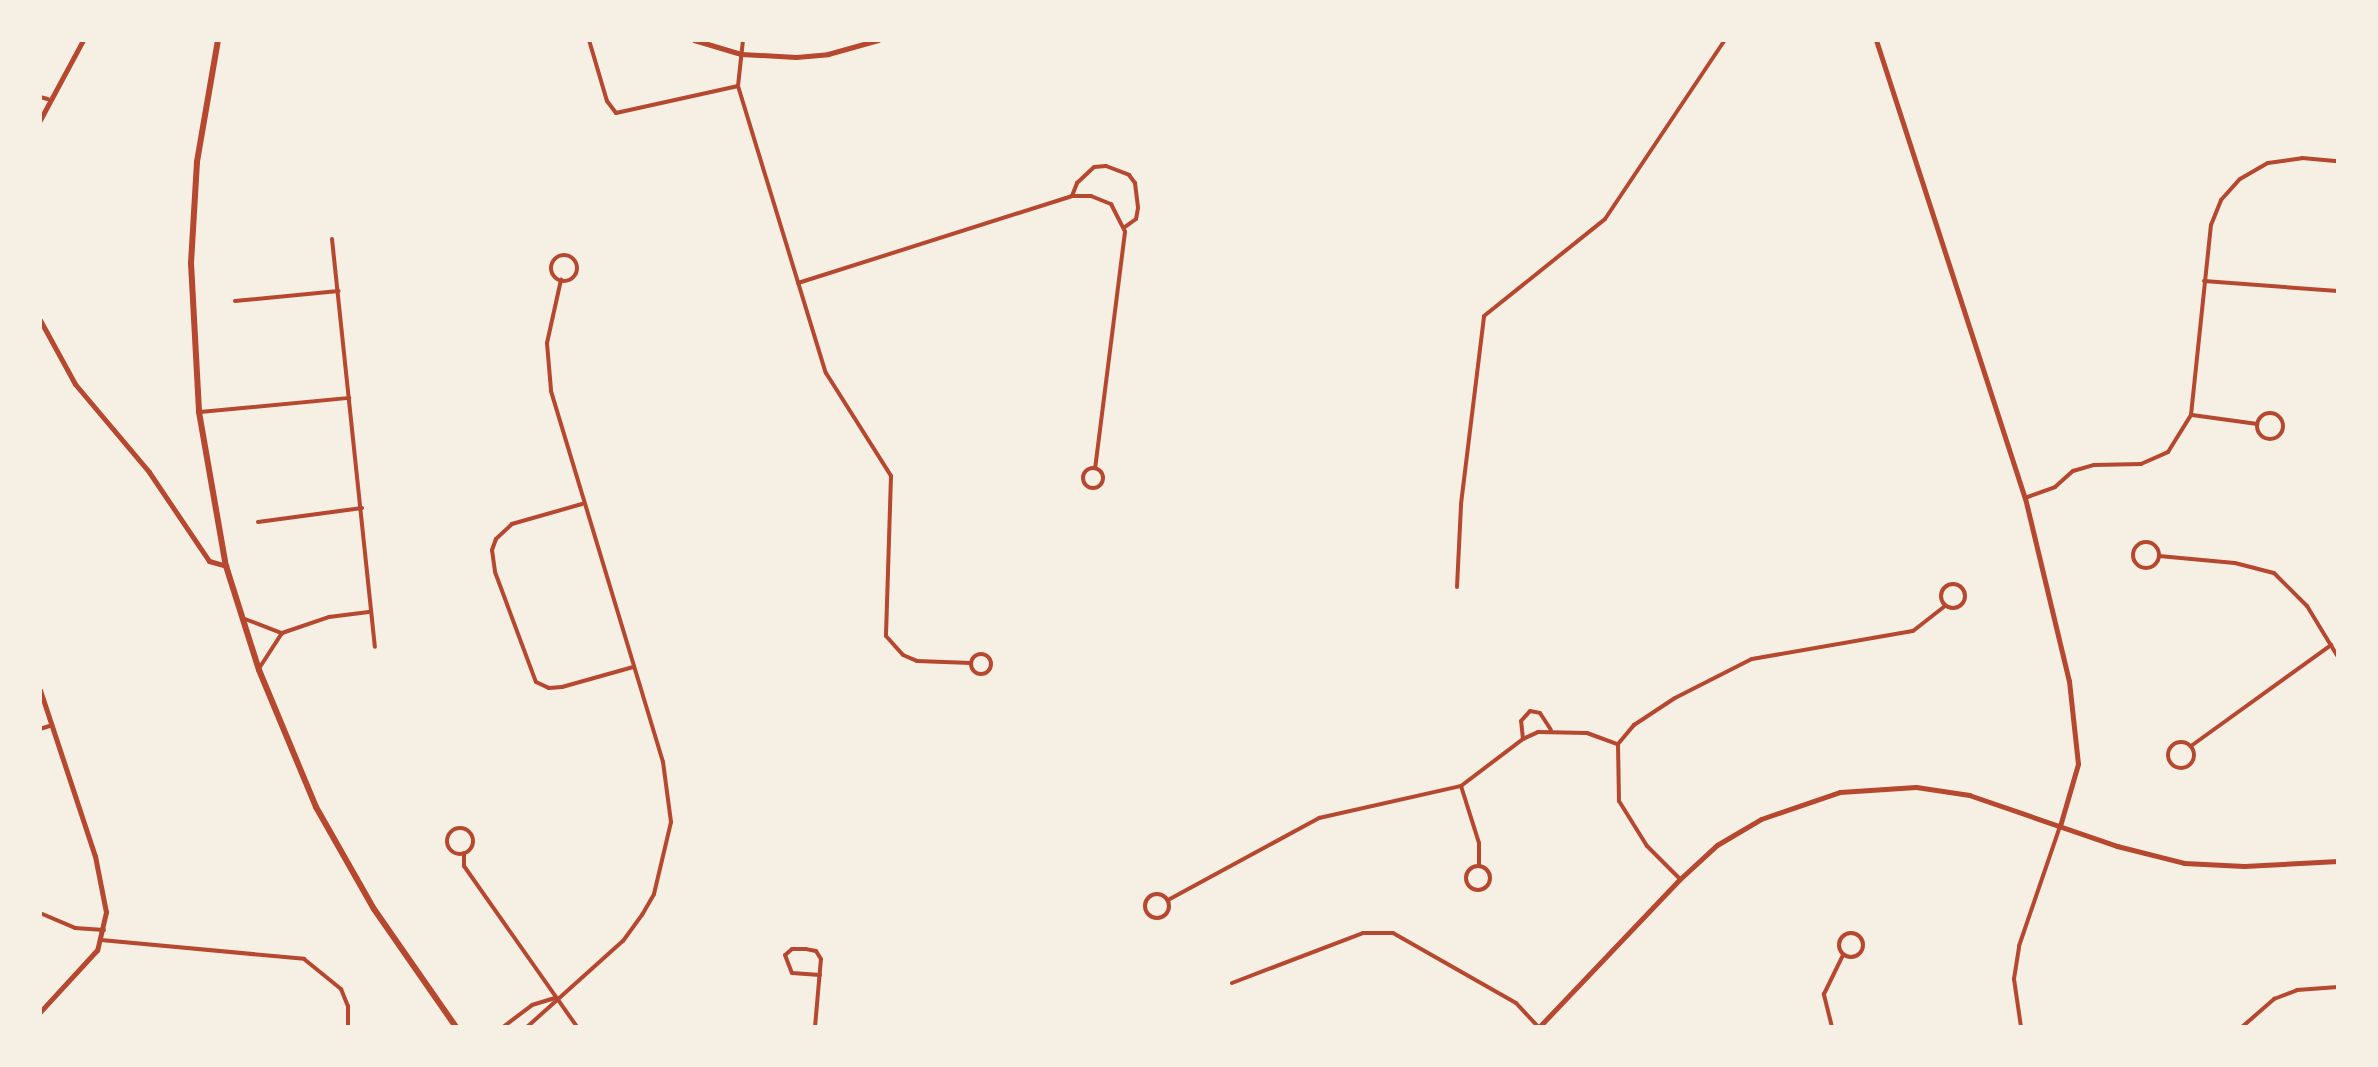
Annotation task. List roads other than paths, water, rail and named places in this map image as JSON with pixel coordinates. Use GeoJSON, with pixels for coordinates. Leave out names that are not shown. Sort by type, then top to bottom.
{"type":"FeatureCollection","features":[{"type":"Feature","properties":{"kind":"main road"},"geometry":{"type":"LineString","coordinates":[[218,40],[199,146],[191,231],[200,412],[226,566],[258,670],[292,754],[338,848],[456,1027]]}},
{"type":"Feature","properties":{"kind":"street"},"geometry":{"type":"LineString","coordinates":[[40,120],[44,98],[83,40]]}},
{"type":"Feature","properties":{"kind":"street"},"geometry":{"type":"LineString","coordinates":[[589,40],[613,115],[738,86]]}},
{"type":"Feature","properties":{"kind":"street"},"geometry":{"type":"LineString","coordinates":[[694,40],[741,54],[812,56],[878,40]]}},
{"type":"Feature","properties":{"kind":"street"},"geometry":{"type":"LineString","coordinates":[[743,40],[738,86],[826,373],[891,476],[884,620],[889,644],[917,660],[971,664]]}},
{"type":"Feature","properties":{"kind":"street"},"geometry":{"type":"LineString","coordinates":[[1458,587],[1461,504],[1484,316],[1605,219],[1725,40]]}},
{"type":"Feature","properties":{"kind":"street"},"geometry":{"type":"LineString","coordinates":[[1878,40],[2026,498],[2077,724],[2076,774],[2019,946],[2014,979],[2021,1027]]}},
{"type":"Feature","properties":{"kind":"street"},"geometry":{"type":"LineString","coordinates":[[2026,498],[2083,468],[2142,464],[2158,458],[2177,440],[2190,415],[2210,224],[2221,200],[2240,179],[2268,162],[2302,158],[2338,161]]}},
{"type":"Feature","properties":{"kind":"street"},"geometry":{"type":"LineString","coordinates":[[1072,196],[1076,183],[1094,168],[1106,166],[1129,174],[1136,183],[1138,208],[1136,219],[1124,228]]}},
{"type":"Feature","properties":{"kind":"street"},"geometry":{"type":"LineString","coordinates":[[798,283],[1072,196],[1091,196],[1110,204],[1124,228],[1095,468]]}},
{"type":"Feature","properties":{"kind":"street"},"geometry":{"type":"LineString","coordinates":[[332,239],[375,647]]}},
{"type":"Feature","properties":{"kind":"street"},"geometry":{"type":"LineString","coordinates":[[566,254],[573,258],[577,270],[573,278],[561,280],[551,267],[557,256],[566,254]]}},
{"type":"Feature","properties":{"kind":"street"},"geometry":{"type":"LineString","coordinates":[[527,1027],[622,941],[642,916],[654,894],[670,822],[663,762],[582,504],[547,364],[550,322],[561,280]]}},
{"type":"Feature","properties":{"kind":"street"},"geometry":{"type":"LineString","coordinates":[[2204,281],[2338,291]]}},
{"type":"Feature","properties":{"kind":"street"},"geometry":{"type":"LineString","coordinates":[[235,302],[339,291]]}},
{"type":"Feature","properties":{"kind":"street"},"geometry":{"type":"LineString","coordinates":[[40,320],[75,384],[149,472],[208,561],[226,566]]}},
{"type":"Feature","properties":{"kind":"street"},"geometry":{"type":"LineString","coordinates":[[200,412],[349,398]]}},
{"type":"Feature","properties":{"kind":"street"},"geometry":{"type":"LineString","coordinates":[[2272,414],[2282,421],[2282,430],[2278,437],[2265,439],[2257,424],[2264,415],[2272,414]]}},
{"type":"Feature","properties":{"kind":"street"},"geometry":{"type":"LineString","coordinates":[[2190,415],[2257,424]]}},
{"type":"Feature","properties":{"kind":"street"},"geometry":{"type":"LineString","coordinates":[[582,504],[512,524],[496,538],[492,550],[495,572],[536,682],[549,688],[562,687],[634,667]]}},
{"type":"Feature","properties":{"kind":"street"},"geometry":{"type":"LineString","coordinates":[[258,522],[362,508]]}},
{"type":"Feature","properties":{"kind":"street"},"geometry":{"type":"LineString","coordinates":[[2147,542],[2157,548],[2159,556],[2148,568],[2140,567],[2133,556],[2136,547],[2147,542]]}},
{"type":"Feature","properties":{"kind":"street"},"geometry":{"type":"LineString","coordinates":[[2159,556],[2235,563],[2274,573],[2307,606],[2338,657]]}},
{"type":"Feature","properties":{"kind":"street"},"geometry":{"type":"LineString","coordinates":[[1680,878],[1626,816],[1615,788],[1618,744],[1654,711],[1752,660],[1913,631],[1945,606],[1963,604],[1966,596],[1960,586],[1952,584],[1943,590],[1945,606]]}},
{"type":"Feature","properties":{"kind":"street"},"geometry":{"type":"LineString","coordinates":[[258,670],[282,634],[329,618],[369,612]]}},
{"type":"Feature","properties":{"kind":"street"},"geometry":{"type":"LineString","coordinates":[[241,616],[282,634]]}},
{"type":"Feature","properties":{"kind":"street"},"geometry":{"type":"LineString","coordinates":[[2191,746],[2331,645]]}},
{"type":"Feature","properties":{"kind":"street"},"geometry":{"type":"LineString","coordinates":[[40,690],[102,877],[104,930],[102,940],[77,975],[40,1012]]}},
{"type":"Feature","properties":{"kind":"street"},"geometry":{"type":"LineString","coordinates":[[1523,739],[1520,720],[1530,711],[1540,713],[1551,730]]}},
{"type":"Feature","properties":{"kind":"street"},"geometry":{"type":"LineString","coordinates":[[40,729],[52,725]]}},
{"type":"Feature","properties":{"kind":"street"},"geometry":{"type":"LineString","coordinates":[[1168,900],[1165,916],[1156,918],[1147,913],[1146,902],[1152,894],[1168,900],[1319,818],[1460,786],[1523,739],[1551,730],[1587,732],[1618,744]]}},
{"type":"Feature","properties":{"kind":"street"},"geometry":{"type":"LineString","coordinates":[[2181,742],[2191,746],[2194,756],[2190,764],[2179,768],[2172,764],[2168,756],[2172,745],[2181,742]]}},
{"type":"Feature","properties":{"kind":"street"},"geometry":{"type":"LineString","coordinates":[[1460,786],[1480,842],[1478,866]]}},
{"type":"Feature","properties":{"kind":"street"},"geometry":{"type":"LineString","coordinates":[[1232,984],[1364,933],[1393,933],[1516,1003],[1538,1027],[1680,878],[1717,846],[1761,819],[1809,800],[1866,788],[1946,791],[2184,863],[2244,866],[2338,861]]}},
{"type":"Feature","properties":{"kind":"street"},"geometry":{"type":"LineString","coordinates":[[464,853],[457,853],[448,845],[450,832],[457,828],[469,831],[473,839],[464,853],[464,866],[577,1027]]}},
{"type":"Feature","properties":{"kind":"street"},"geometry":{"type":"LineString","coordinates":[[1478,866],[1488,870],[1491,878],[1486,888],[1477,890],[1466,878],[1470,868],[1478,866]]}},
{"type":"Feature","properties":{"kind":"street"},"geometry":{"type":"LineString","coordinates":[[40,913],[75,928],[104,930]]}},
{"type":"Feature","properties":{"kind":"street"},"geometry":{"type":"LineString","coordinates":[[1832,1027],[1824,994],[1844,955],[1841,938],[1850,933],[1859,935],[1863,951],[1854,958],[1844,955]]}},
{"type":"Feature","properties":{"kind":"street"},"geometry":{"type":"LineString","coordinates":[[102,940],[304,959],[340,989],[348,1006],[348,1027]]}},
{"type":"Feature","properties":{"kind":"street"},"geometry":{"type":"LineString","coordinates":[[815,1027],[820,975],[821,959],[816,951],[792,949],[785,955],[792,973],[820,975]]}},
{"type":"Feature","properties":{"kind":"street"},"geometry":{"type":"LineString","coordinates":[[2242,1027],[2274,999],[2297,990],[2338,986]]}},
{"type":"Feature","properties":{"kind":"street"},"geometry":{"type":"LineString","coordinates":[[503,1027],[532,1005],[555,998]]}}]}
